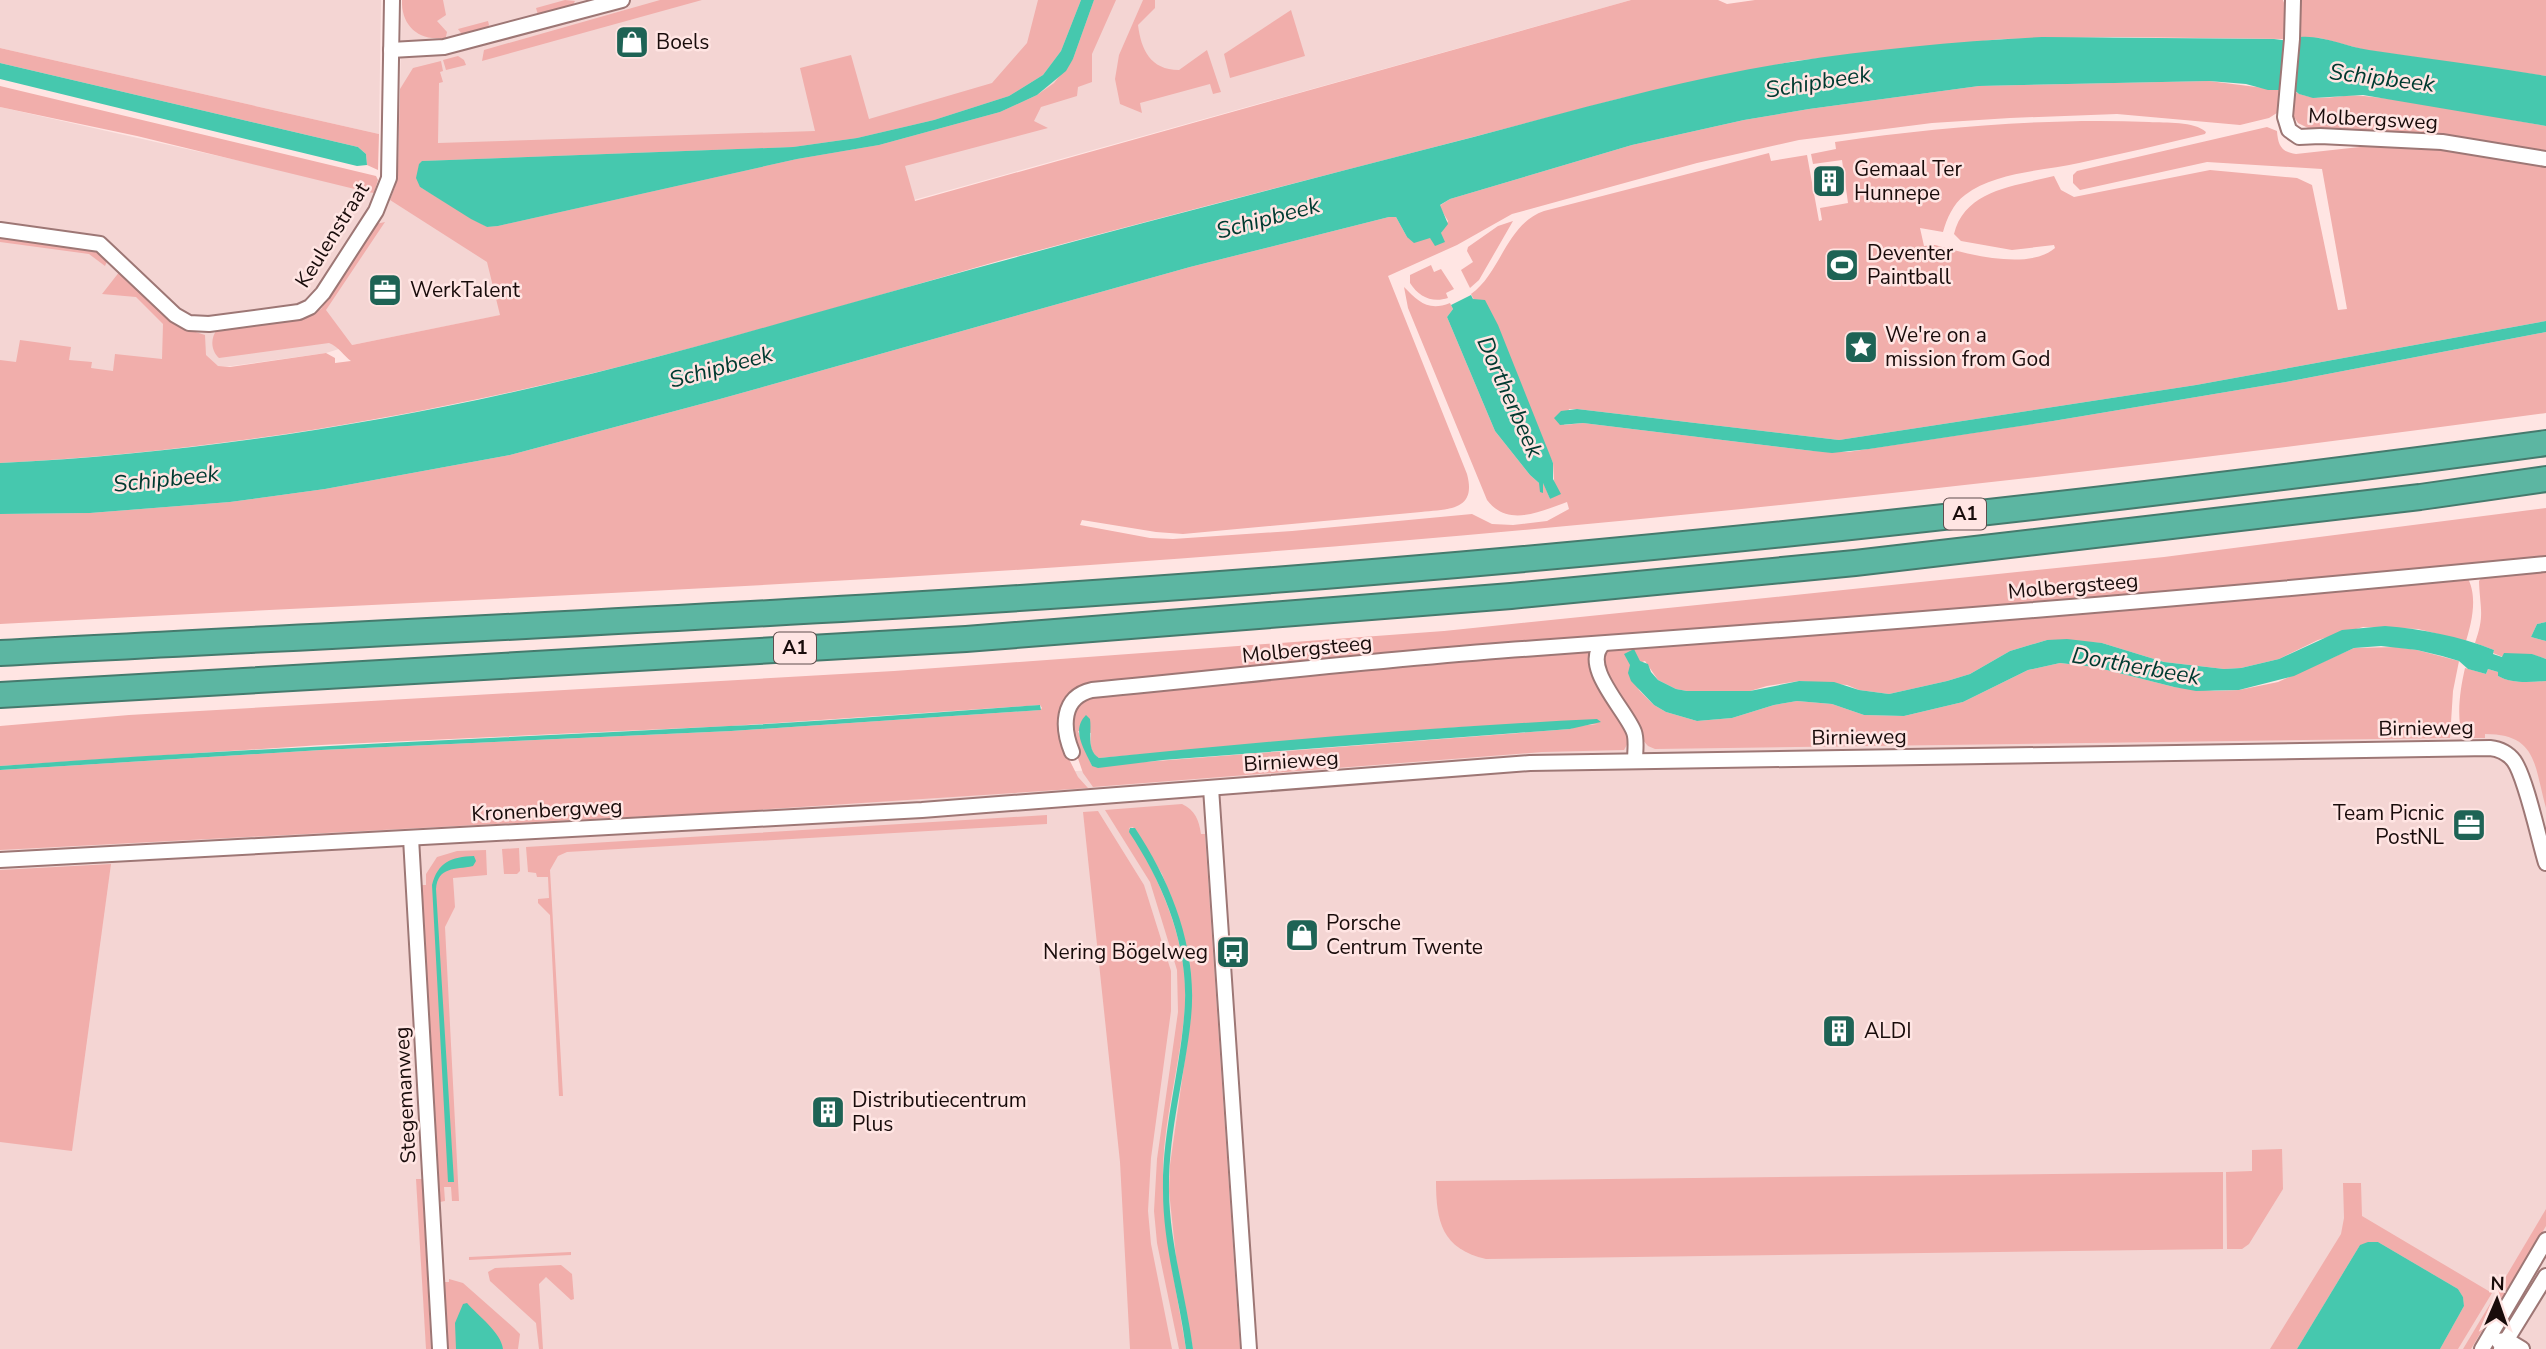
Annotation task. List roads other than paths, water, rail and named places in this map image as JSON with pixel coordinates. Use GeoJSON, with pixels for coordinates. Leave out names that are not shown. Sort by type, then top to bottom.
{"type":"FeatureCollection","features":[{"type":"Feature","properties":{"kind":"highway","name":"A1"},"geometry":{"type":"LineString","coordinates":[[0,653],[945,602],[1383,572],[1614,551],[2115,497],[2546,443]]}},
{"type":"Feature","properties":{"kind":"highway","name":"A1"},"geometry":{"type":"LineString","coordinates":[[0,695],[966,639],[1511,596],[1855,563],[2420,497],[2546,479]]}},
{"type":"Feature","properties":{"kind":"highway","name":"A1"},"geometry":{"type":"LineString","coordinates":[[0,704],[77,689]]}},
{"type":"Feature","properties":{"kind":"street","name":"Keulenstraat"},"geometry":{"type":"LineString","coordinates":[[0,230],[100,244],[175,315],[189,323],[209,324],[306,309],[323,293],[376,211],[386,186],[392,0]]}},
{"type":"Feature","properties":{"kind":"street"},"geometry":{"type":"LineString","coordinates":[[391,50],[444,47],[622,0]]}},
{"type":"Feature","properties":{"kind":"street","name":"Molbergsweg"},"geometry":{"type":"LineString","coordinates":[[2293,0],[2286,124],[2289,130],[2299,137],[2442,142],[2546,159]]}},
{"type":"Feature","properties":{"kind":"street","name":"Molbergsteeg"},"geometry":{"type":"LineString","coordinates":[[1072,752],[1065,722],[1067,711],[1076,696],[1091,690],[1471,653],[2244,593],[2546,564]]}},
{"type":"Feature","properties":{"kind":"street"},"geometry":{"type":"LineString","coordinates":[[1603,644],[1596,652],[1596,660],[1615,702],[1634,733],[1635,760]]}},
{"type":"Feature","properties":{"kind":"street","name":"Birnieweg"},"geometry":{"type":"LineString","coordinates":[[1095,797],[1530,763],[2490,748],[2505,753],[2516,766],[2546,863]]}},
{"type":"Feature","properties":{"kind":"street"},"geometry":{"type":"LineString","coordinates":[[1211,788],[1249,1349]]}},
{"type":"Feature","properties":{"kind":"street","name":"Kronenbergweg"},"geometry":{"type":"LineString","coordinates":[[0,860],[752,820],[1095,797]]}},
{"type":"Feature","properties":{"kind":"street","name":"Stegemanweg"},"geometry":{"type":"LineString","coordinates":[[411,838],[440,1349]]}},
{"type":"Feature","properties":{"kind":"street"},"geometry":{"type":"LineString","coordinates":[[2486,1347],[2546,1240]]}},
{"type":"Feature","properties":{"kind":"street"},"geometry":{"type":"LineString","coordinates":[[2504,1345],[2546,1276]]}},
{"type":"Feature","properties":{"kind":"street"},"geometry":{"type":"LineString","coordinates":[[2486,1347],[2504,1345],[2522,1349]]}},
{"type":"Feature","properties":{"kind":"water"},"geometry":{"type":"Polygon","coordinates":[[[1081,0],[1094,0],[1073,59],[1066,71],[1037,95],[1000,112],[879,145],[797,159],[487,227],[420,187],[416,178],[422,161],[793,147],[857,138],[934,120],[1009,96],[1043,75],[1061,51],[1081,0]]]}},
{"type":"Feature","properties":{"kind":"water","name":"Schipbeek"},"geometry":{"type":"Polygon","coordinates":[[[2042,37],[2274,39],[2299,42],[2300,37],[2309,37],[2369,50],[2546,76],[2546,126],[2363,95],[2313,98],[2294,90],[2268,90],[2246,84],[2209,81],[1979,86],[1809,109],[1744,120],[1632,145],[1450,199],[1440,205],[1448,224],[1441,233],[1445,242],[1435,246],[1430,238],[1414,243],[1407,237],[1396,217],[1389,217],[1190,267],[510,455],[325,489],[230,502],[90,513],[0,514],[0,463],[235,442],[469,402],[660,356],[1112,231],[1652,90],[1744,70],[1822,57],[1916,46],[2042,37]]]}},
{"type":"Feature","properties":{"kind":"water"},"geometry":{"type":"Polygon","coordinates":[[[0,63],[358,147],[366,154],[367,165],[357,166],[0,79],[0,63]]]}},
{"type":"Feature","properties":{"kind":"water","name":"Dortherbeek"},"geometry":{"type":"Polygon","coordinates":[[[1471,295],[1473,299],[1485,300],[1498,325],[1553,463],[1553,479],[1561,494],[1550,499],[1543,483],[1543,493],[1540,492],[1539,483],[1495,431],[1447,317],[1453,309],[1451,305],[1471,295]]]}},
{"type":"Feature","properties":{"kind":"water"},"geometry":{"type":"Polygon","coordinates":[[[2546,321],[2546,332],[2286,382],[2053,421],[1832,453],[1583,423],[1560,425],[1554,418],[1561,411],[1577,409],[1839,440],[2196,385],[2546,321]]]}},
{"type":"Feature","properties":{"kind":"water"},"geometry":{"type":"Polygon","coordinates":[[[2546,622],[2546,641],[2531,637],[2537,624],[2546,622]]]}},
{"type":"Feature","properties":{"kind":"water","name":"Dortherbeek"},"geometry":{"type":"Polygon","coordinates":[[[2385,626],[2454,637],[2494,650],[2493,654],[2502,657],[2504,653],[2532,654],[2546,659],[2546,681],[2509,680],[2498,676],[2498,672],[2488,669],[2486,674],[2468,669],[2459,661],[2442,656],[2381,646],[2354,648],[2294,676],[2239,690],[2196,691],[2095,667],[2060,663],[2028,670],[1963,702],[1904,716],[1864,715],[1832,704],[1797,701],[1732,718],[1697,721],[1666,712],[1654,705],[1631,681],[1628,673],[1630,665],[1624,654],[1634,649],[1640,661],[1648,664],[1658,680],[1687,691],[1750,691],[1799,681],[1834,682],[1859,690],[1889,694],[1970,674],[2010,651],[2047,640],[2102,643],[2164,662],[2224,669],[2279,659],[2342,630],[2385,626]]]}},
{"type":"Feature","properties":{"kind":"water"},"geometry":{"type":"Polygon","coordinates":[[[1040,705],[1041,710],[731,731],[321,750],[0,770],[0,766],[91,760],[768,724],[1040,705]]]}},
{"type":"Feature","properties":{"kind":"water"},"geometry":{"type":"Polygon","coordinates":[[[1086,715],[1090,719],[1092,750],[1099,758],[1411,730],[1597,719],[1601,722],[1570,729],[1163,760],[1098,768],[1092,766],[1080,740],[1079,727],[1086,715]]]}},
{"type":"Feature","properties":{"kind":"water"},"geometry":{"type":"Polygon","coordinates":[[[1130,828],[1135,828],[1148,849],[1171,895],[1186,943],[1190,968],[1191,1018],[1171,1148],[1169,1192],[1172,1232],[1193,1349],[1186,1349],[1168,1251],[1163,1191],[1165,1148],[1184,1017],[1183,967],[1173,920],[1154,874],[1129,832],[1130,828]]]}},
{"type":"Feature","properties":{"kind":"water"},"geometry":{"type":"Polygon","coordinates":[[[474,856],[476,861],[473,866],[448,870],[440,876],[436,889],[454,1182],[448,1182],[432,885],[438,871],[447,862],[474,856]]]}},
{"type":"Feature","properties":{"kind":"water"},"geometry":{"type":"Polygon","coordinates":[[[2378,1242],[2458,1289],[2464,1306],[2440,1349],[2297,1349],[2360,1245],[2378,1242]]]}},
{"type":"Feature","properties":{"kind":"water"},"geometry":{"type":"Polygon","coordinates":[[[467,1303],[494,1330],[503,1349],[456,1349],[455,1323],[463,1304],[467,1303]]]}},
{"type":"Feature","properties":{"kind":"place","name":"Boels"},"geometry":{"type":"Point","coordinates":[632,42]}},
{"type":"Feature","properties":{"kind":"place","name":"Gemaal Ter Hunnepe"},"geometry":{"type":"Point","coordinates":[1829,181]}},
{"type":"Feature","properties":{"kind":"place","name":"Deventer Paintball"},"geometry":{"type":"Point","coordinates":[1842,265]}},
{"type":"Feature","properties":{"kind":"place","name":"WerkTalent"},"geometry":{"type":"Point","coordinates":[385,290]}},
{"type":"Feature","properties":{"kind":"place","name":"We're on a mission from God"},"geometry":{"type":"Point","coordinates":[1861,347]}},
{"type":"Feature","properties":{"kind":"place","name":"Team Picnic PostNL"},"geometry":{"type":"Point","coordinates":[2469,825]}},
{"type":"Feature","properties":{"kind":"place","name":"Porsche Centrum Twente"},"geometry":{"type":"Point","coordinates":[1302,935]}},
{"type":"Feature","properties":{"kind":"place","name":"Nering Bögelweg"},"geometry":{"type":"Point","coordinates":[1233,952]}},
{"type":"Feature","properties":{"kind":"place","name":"ALDI"},"geometry":{"type":"Point","coordinates":[1839,1031]}},
{"type":"Feature","properties":{"kind":"place","name":"Distributiecentrum Plus"},"geometry":{"type":"Point","coordinates":[828,1112]}}]}
